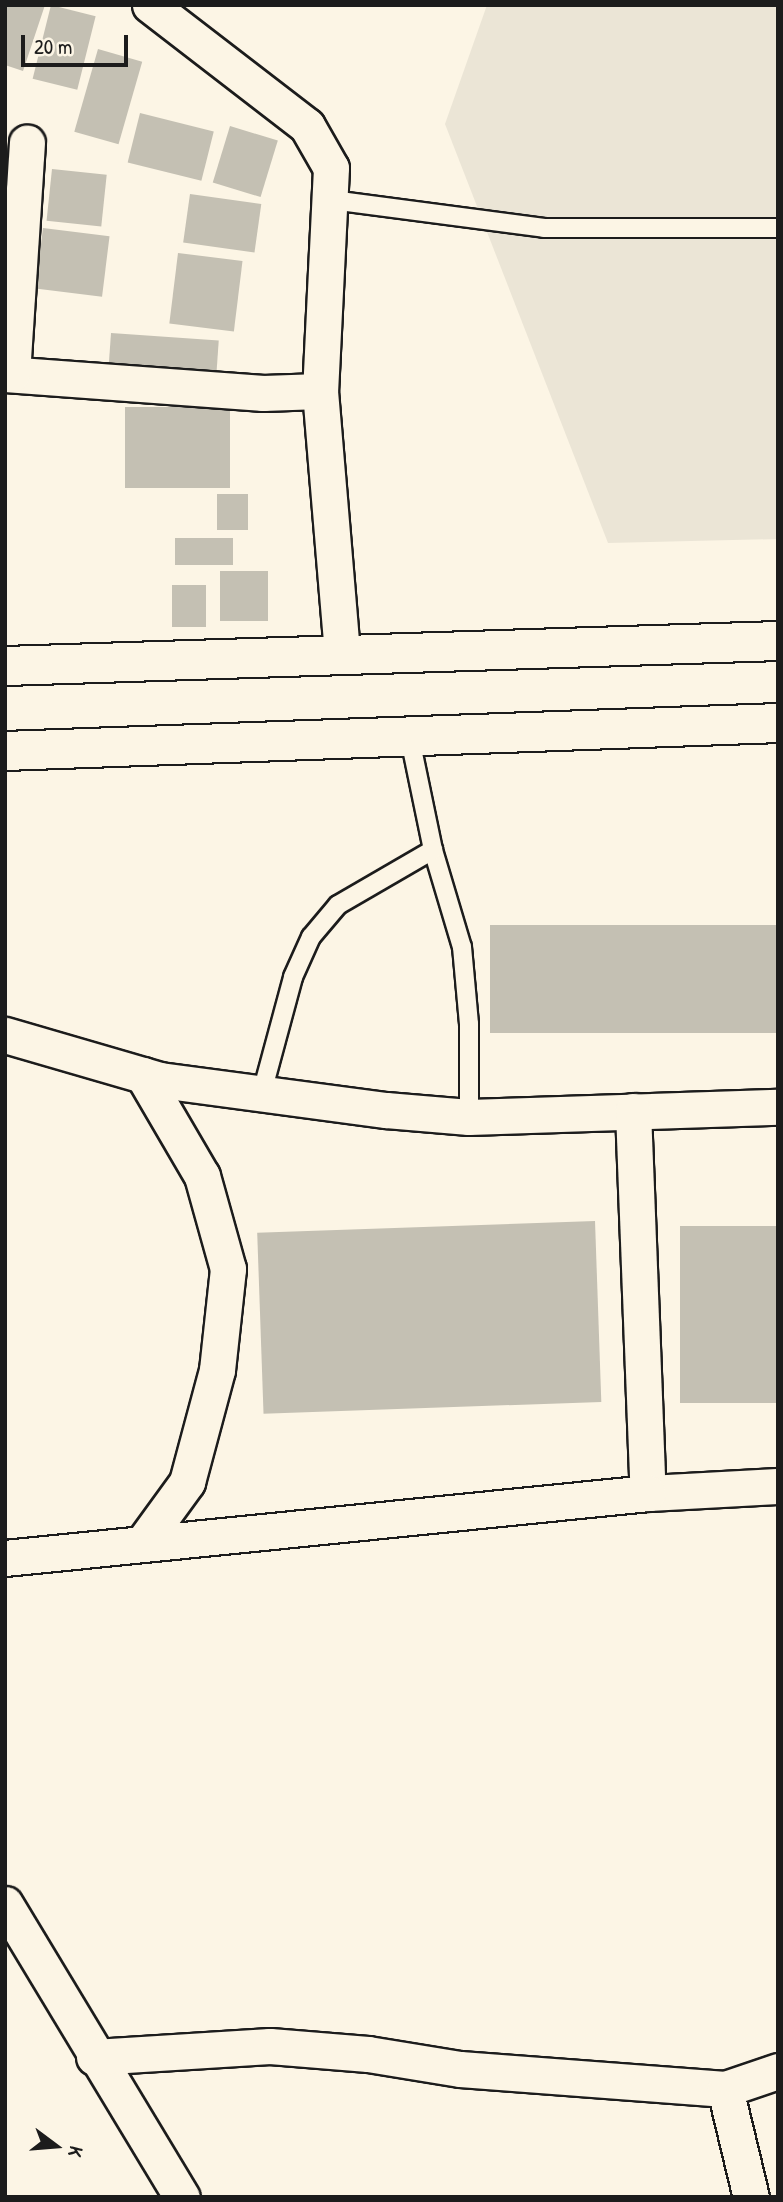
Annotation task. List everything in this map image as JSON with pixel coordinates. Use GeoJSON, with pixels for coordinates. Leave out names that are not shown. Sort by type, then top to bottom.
{"type":"FeatureCollection","features":[{"type":"Feature","properties":{"kind":"main road"},"geometry":{"type":"LineString","coordinates":[[5,666],[778,641]]}},
{"type":"Feature","properties":{"kind":"main road"},"geometry":{"type":"LineString","coordinates":[[5,751],[409,734],[778,723]]}},
{"type":"Feature","properties":{"kind":"street"},"geometry":{"type":"LineString","coordinates":[[150,5],[307,126],[331,168],[320,391],[342,654]]}},
{"type":"Feature","properties":{"kind":"street"},"geometry":{"type":"LineString","coordinates":[[27,142],[8,374],[263,393],[320,391]]}},
{"type":"Feature","properties":{"kind":"street"},"geometry":{"type":"LineString","coordinates":[[5,1035],[143,1075],[261,1096],[469,1117],[778,1107]]}},
{"type":"Feature","properties":{"kind":"street"},"geometry":{"type":"LineString","coordinates":[[142,1544],[187,1482],[218,1370],[228,1269],[202,1176],[143,1075]]}},
{"type":"Feature","properties":{"kind":"street"},"geometry":{"type":"LineString","coordinates":[[634,1111],[648,1493]]}},
{"type":"Feature","properties":{"kind":"street"},"geometry":{"type":"LineString","coordinates":[[5,1558],[648,1493],[778,1486]]}},
{"type":"Feature","properties":{"kind":"street"},"geometry":{"type":"LineString","coordinates":[[5,1904],[94,2057],[182,2197]]}},
{"type":"Feature","properties":{"kind":"street"},"geometry":{"type":"LineString","coordinates":[[94,2057],[296,2047],[460,2069],[725,2089],[778,2071]]}},
{"type":"Feature","properties":{"kind":"street"},"geometry":{"type":"LineString","coordinates":[[725,2089],[751,2197]]}},
{"type":"Feature","properties":{"kind":"lane"},"geometry":{"type":"LineString","coordinates":[[331,200],[544,228],[778,228]]}},
{"type":"Feature","properties":{"kind":"lane"},"geometry":{"type":"LineString","coordinates":[[409,734],[433,850],[450,898],[467,986],[469,1117]]}},
{"type":"Feature","properties":{"kind":"lane"},"geometry":{"type":"LineString","coordinates":[[261,1096],[293,977],[311,937],[338,905],[433,850]]}},
{"type":"Feature","properties":{"kind":"shaded area"},"geometry":{"type":"Polygon","coordinates":[[[487,5],[778,5],[778,539],[608,543],[445,124],[487,5]]]}},
{"type":"Feature","properties":{"kind":"building"},"geometry":{"type":"Polygon","coordinates":[[[5,5],[45,5],[23,71],[5,65],[5,5]]]}},
{"type":"Feature","properties":{"kind":"building"},"geometry":{"type":"Polygon","coordinates":[[[51,5],[96,16],[77,90],[33,79],[51,5]]]}},
{"type":"Feature","properties":{"kind":"building"},"geometry":{"type":"Polygon","coordinates":[[[98,49],[142,62],[119,144],[74,132],[98,49]]]}},
{"type":"Feature","properties":{"kind":"building"},"geometry":{"type":"Polygon","coordinates":[[[140,113],[214,131],[201,181],[128,162],[140,113]]]}},
{"type":"Feature","properties":{"kind":"building"},"geometry":{"type":"Polygon","coordinates":[[[230,126],[278,141],[261,197],[213,182],[230,126]]]}},
{"type":"Feature","properties":{"kind":"building"},"geometry":{"type":"Polygon","coordinates":[[[52,169],[107,175],[101,226],[47,221],[52,169]]]}},
{"type":"Feature","properties":{"kind":"building"},"geometry":{"type":"Polygon","coordinates":[[[190,194],[261,204],[254,253],[183,243],[190,194]]]}},
{"type":"Feature","properties":{"kind":"building"},"geometry":{"type":"Polygon","coordinates":[[[43,228],[110,236],[102,297],[36,289],[43,228]]]}},
{"type":"Feature","properties":{"kind":"building"},"geometry":{"type":"Polygon","coordinates":[[[178,253],[243,261],[234,331],[169,323],[178,253]]]}},
{"type":"Feature","properties":{"kind":"building"},"geometry":{"type":"Polygon","coordinates":[[[111,333],[219,341],[216,381],[108,374],[111,333]]]}},
{"type":"Feature","properties":{"kind":"building"},"geometry":{"type":"Polygon","coordinates":[[[125,407],[230,407],[230,488],[125,488],[125,407]]]}},
{"type":"Feature","properties":{"kind":"building"},"geometry":{"type":"Polygon","coordinates":[[[217,494],[248,494],[248,530],[217,530],[217,494]]]}},
{"type":"Feature","properties":{"kind":"building"},"geometry":{"type":"Polygon","coordinates":[[[175,538],[233,538],[233,565],[175,565],[175,538]]]}},
{"type":"Feature","properties":{"kind":"building"},"geometry":{"type":"Polygon","coordinates":[[[220,571],[268,571],[268,621],[220,621],[220,571]]]}},
{"type":"Feature","properties":{"kind":"building"},"geometry":{"type":"Polygon","coordinates":[[[172,585],[206,585],[206,627],[172,627],[172,585]]]}},
{"type":"Feature","properties":{"kind":"building"},"geometry":{"type":"Polygon","coordinates":[[[490,925],[778,925],[778,1033],[490,1033],[490,925]]]}},
{"type":"Feature","properties":{"kind":"building"},"geometry":{"type":"Polygon","coordinates":[[[595,1221],[601,1402],[264,1414],[257,1233],[595,1221]]]}},
{"type":"Feature","properties":{"kind":"building"},"geometry":{"type":"Polygon","coordinates":[[[680,1226],[778,1226],[778,1403],[680,1403],[680,1226]]]}}]}
